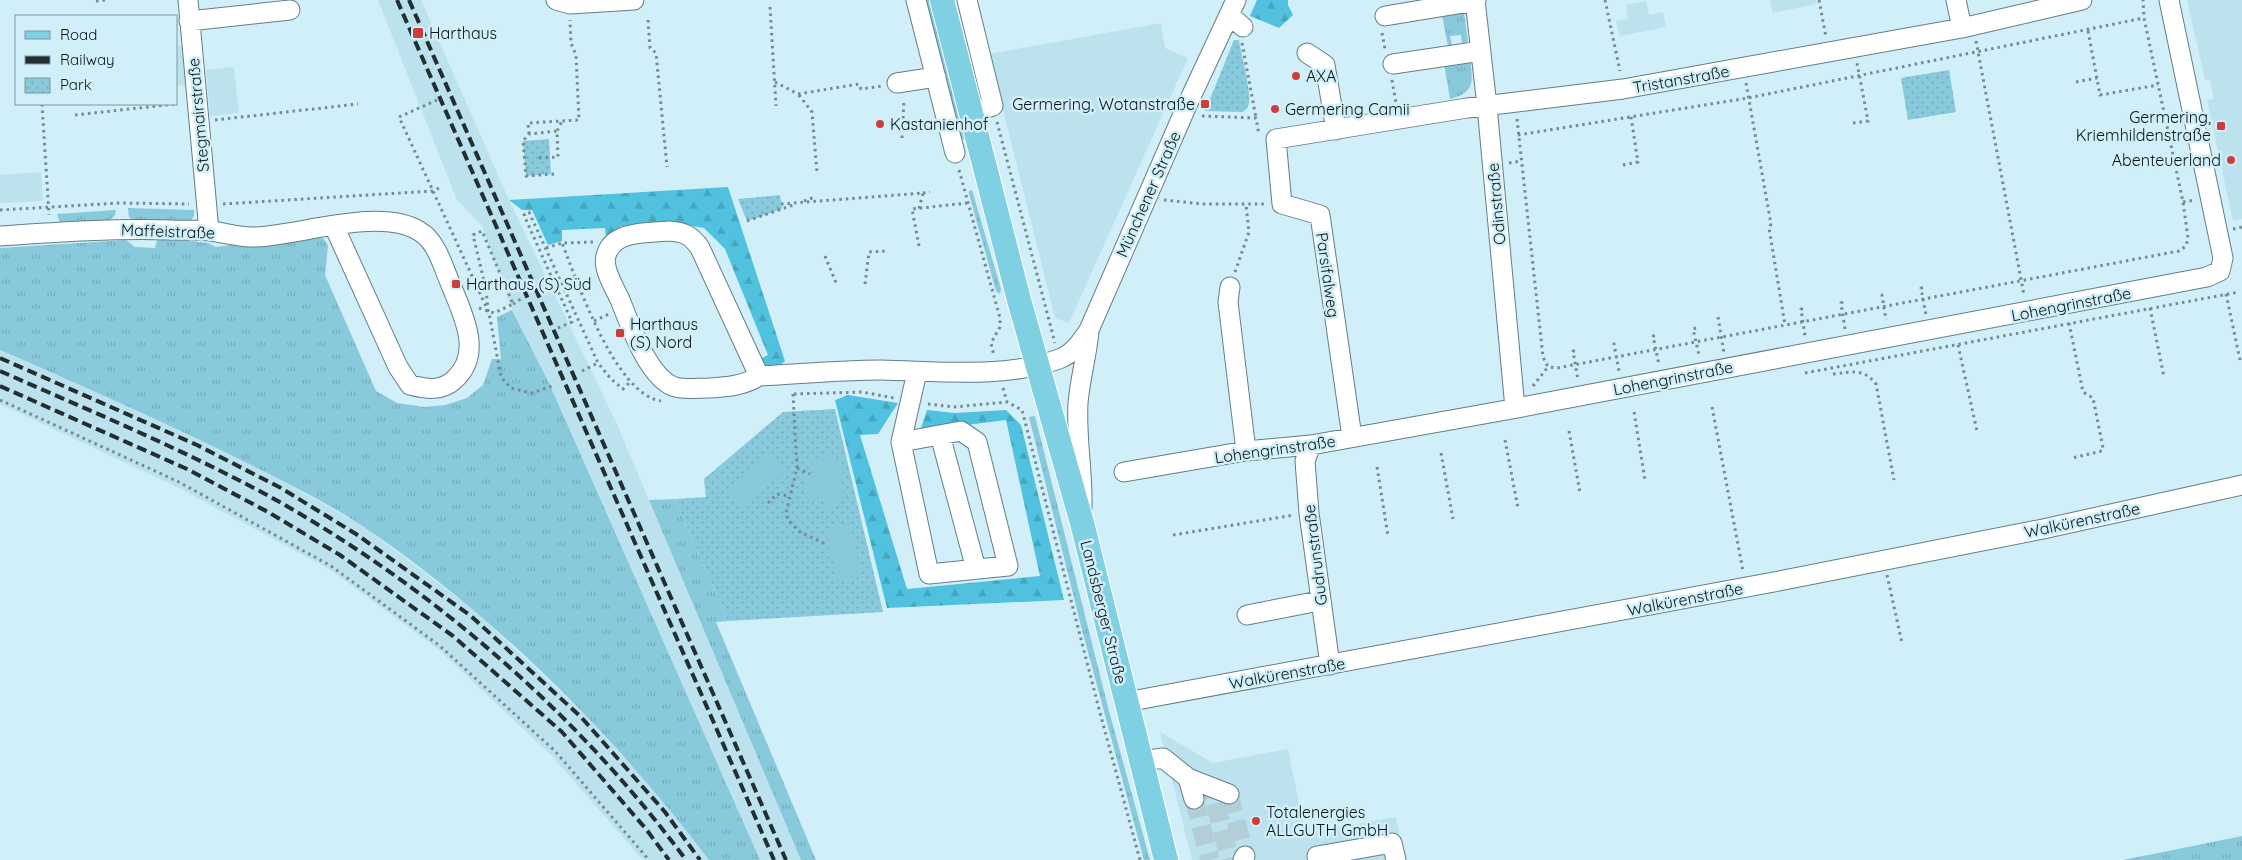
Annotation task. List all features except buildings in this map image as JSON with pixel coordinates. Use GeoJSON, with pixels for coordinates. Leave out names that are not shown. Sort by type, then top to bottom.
{"type":"FeatureCollection","features":[{"type":"Feature","properties":{"kind":"main road","name":"Landsberger Straße"},"geometry":{"type":"LineString","coordinates":[[942,0],[982,109],[980,148],[1037,365],[1082,523],[1166,860]]}},
{"type":"Feature","properties":{"kind":"street","name":"Stegmairstraße"},"geometry":{"type":"LineString","coordinates":[[188,0],[209,231]]}},
{"type":"Feature","properties":{"kind":"street"},"geometry":{"type":"LineString","coordinates":[[563,2],[634,0]]}},
{"type":"Feature","properties":{"kind":"street"},"geometry":{"type":"LineString","coordinates":[[916,0],[936,77],[952,153],[980,148]]}},
{"type":"Feature","properties":{"kind":"street","name":"Landsberger Straße"},"geometry":{"type":"LineString","coordinates":[[967,0],[982,109]]}},
{"type":"Feature","properties":{"kind":"street"},"geometry":{"type":"LineString","coordinates":[[1956,0],[1967,27]]}},
{"type":"Feature","properties":{"kind":"street","name":"Tristanstraße"},"geometry":{"type":"LineString","coordinates":[[1276,139],[1488,106],[1623,89],[1967,27],[2082,0]]}},
{"type":"Feature","properties":{"kind":"street","name":"Lohengrinstraße"},"geometry":{"type":"LineString","coordinates":[[1124,472],[1246,451],[1311,445],[1889,339],[2207,277],[2220,270],[2223,258],[2169,0]]}},
{"type":"Feature","properties":{"kind":"street"},"geometry":{"type":"LineString","coordinates":[[1385,16],[1476,1]]}},
{"type":"Feature","properties":{"kind":"street","name":"Odinstraße"},"geometry":{"type":"LineString","coordinates":[[1476,1],[1488,106],[1515,408]]}},
{"type":"Feature","properties":{"kind":"street"},"geometry":{"type":"LineString","coordinates":[[189,21],[290,10]]}},
{"type":"Feature","properties":{"kind":"street","name":"Münchener Straße"},"geometry":{"type":"LineString","coordinates":[[1037,365],[1066,356],[1080,344],[1089,330],[1184,112],[1236,16]]}},
{"type":"Feature","properties":{"kind":"street"},"geometry":{"type":"LineString","coordinates":[[1393,64],[1481,51]]}},
{"type":"Feature","properties":{"kind":"street"},"geometry":{"type":"LineString","coordinates":[[1307,53],[1325,65],[1336,130]]}},
{"type":"Feature","properties":{"kind":"street"},"geometry":{"type":"LineString","coordinates":[[900,82],[936,77]]}},
{"type":"Feature","properties":{"kind":"street","name":"Parsifalweg"},"geometry":{"type":"LineString","coordinates":[[1276,139],[1282,204],[1320,216],[1352,437]]}},
{"type":"Feature","properties":{"kind":"street","name":"Maffeistraße"},"geometry":{"type":"LineString","coordinates":[[0,236],[128,229],[209,231],[255,237],[334,226],[384,220],[408,225],[421,232],[436,248],[467,327],[470,353],[464,371],[452,382],[430,390],[410,385],[398,367],[334,226]]}},
{"type":"Feature","properties":{"kind":"street"},"geometry":{"type":"LineString","coordinates":[[759,376],[700,248],[693,237],[682,232],[669,231],[630,235],[615,242],[606,256],[607,269],[632,328],[656,373],[665,382],[682,388],[713,388],[748,384],[759,376],[880,370],[967,372],[1037,365]]}},
{"type":"Feature","properties":{"kind":"street"},"geometry":{"type":"LineString","coordinates":[[1230,287],[1228,302],[1246,451]]}},
{"type":"Feature","properties":{"kind":"street"},"geometry":{"type":"LineString","coordinates":[[1082,523],[1082,476],[1077,436],[1078,401],[1088,349],[1089,330]]}},
{"type":"Feature","properties":{"kind":"street"},"geometry":{"type":"LineString","coordinates":[[901,442],[961,431],[977,442],[1008,566],[929,574],[901,442],[912,401],[917,372]]}},
{"type":"Feature","properties":{"kind":"street"},"geometry":{"type":"LineString","coordinates":[[940,435],[976,569]]}},
{"type":"Feature","properties":{"kind":"street","name":"Gudrunstraße"},"geometry":{"type":"LineString","coordinates":[[1311,445],[1305,461],[1309,513],[1319,601],[1330,666]]}},
{"type":"Feature","properties":{"kind":"street","name":"Walkürenstraße"},"geometry":{"type":"LineString","coordinates":[[1126,702],[1330,666],[1746,587],[2242,485]]}},
{"type":"Feature","properties":{"kind":"street"},"geometry":{"type":"LineString","coordinates":[[1247,614],[1319,601]]}},
{"type":"Feature","properties":{"kind":"street"},"geometry":{"type":"LineString","coordinates":[[1141,761],[1163,758],[1188,778],[1229,794]]}},
{"type":"Feature","properties":{"kind":"street"},"geometry":{"type":"LineString","coordinates":[[1188,778],[1194,799]]}},
{"type":"Feature","properties":{"kind":"street"},"geometry":{"type":"LineString","coordinates":[[1318,860],[1317,856],[1392,843],[1396,860]]}},
{"type":"Feature","properties":{"kind":"path"},"geometry":{"type":"LineString","coordinates":[[96,1],[105,0]]}},
{"type":"Feature","properties":{"kind":"path"},"geometry":{"type":"LineString","coordinates":[[1605,0],[1623,89]]}},
{"type":"Feature","properties":{"kind":"path"},"geometry":{"type":"LineString","coordinates":[[1820,0],[1829,52]]}},
{"type":"Feature","properties":{"kind":"path"},"geometry":{"type":"LineString","coordinates":[[1515,104],[1543,357],[1548,366],[1557,368],[2179,251],[2186,246],[2188,238],[2183,202],[2144,18],[2143,0]]}},
{"type":"Feature","properties":{"kind":"path"},"geometry":{"type":"LineString","coordinates":[[529,134],[528,123],[579,120],[576,55],[571,43],[563,2]]}},
{"type":"Feature","properties":{"kind":"path"},"geometry":{"type":"LineString","coordinates":[[770,7],[776,106]]}},
{"type":"Feature","properties":{"kind":"path"},"geometry":{"type":"LineString","coordinates":[[1236,16],[1259,135],[1276,139]]}},
{"type":"Feature","properties":{"kind":"path"},"geometry":{"type":"LineString","coordinates":[[1518,135],[1748,98],[2088,31],[2144,18]]}},
{"type":"Feature","properties":{"kind":"path"},"geometry":{"type":"LineString","coordinates":[[648,20],[650,48],[656,53],[667,167]]}},
{"type":"Feature","properties":{"kind":"path"},"geometry":{"type":"LineString","coordinates":[[1967,27],[1978,52],[2028,312]]}},
{"type":"Feature","properties":{"kind":"path"},"geometry":{"type":"LineString","coordinates":[[2088,31],[2100,95],[2158,85]]}},
{"type":"Feature","properties":{"kind":"path"},"geometry":{"type":"LineString","coordinates":[[1853,124],[1868,121],[1854,48]]}},
{"type":"Feature","properties":{"kind":"path"},"geometry":{"type":"LineString","coordinates":[[1744,68],[1771,224],[1769,228],[1785,326]]}},
{"type":"Feature","properties":{"kind":"path"},"geometry":{"type":"LineString","coordinates":[[2076,82],[2097,78]]}},
{"type":"Feature","properties":{"kind":"path"},"geometry":{"type":"LineString","coordinates":[[775,82],[798,94],[812,112],[817,173]]}},
{"type":"Feature","properties":{"kind":"path"},"geometry":{"type":"LineString","coordinates":[[900,82],[905,88],[902,138]]}},
{"type":"Feature","properties":{"kind":"path"},"geometry":{"type":"LineString","coordinates":[[798,94],[859,84],[861,89]]}},
{"type":"Feature","properties":{"kind":"path"},"geometry":{"type":"LineString","coordinates":[[437,100],[398,118],[488,313]]}},
{"type":"Feature","properties":{"kind":"path"},"geometry":{"type":"LineString","coordinates":[[198,121],[358,104]]}},
{"type":"Feature","properties":{"kind":"path"},"geometry":{"type":"LineString","coordinates":[[42,105],[50,233]]}},
{"type":"Feature","properties":{"kind":"path"},"geometry":{"type":"LineString","coordinates":[[75,115],[166,105]]}},
{"type":"Feature","properties":{"kind":"path"},"geometry":{"type":"LineString","coordinates":[[982,109],[1045,306]]}},
{"type":"Feature","properties":{"kind":"path"},"geometry":{"type":"LineString","coordinates":[[1184,112],[1195,116],[1256,118]]}},
{"type":"Feature","properties":{"kind":"path"},"geometry":{"type":"LineString","coordinates":[[1623,165],[1638,162],[1631,117]]}},
{"type":"Feature","properties":{"kind":"path"},"geometry":{"type":"LineString","coordinates":[[539,158],[558,157],[557,131],[562,121]]}},
{"type":"Feature","properties":{"kind":"path"},"geometry":{"type":"LineString","coordinates":[[554,174],[526,176],[523,140],[529,134],[557,131]]}},
{"type":"Feature","properties":{"kind":"path"},"geometry":{"type":"LineString","coordinates":[[952,153],[1000,318]]}},
{"type":"Feature","properties":{"kind":"path"},"geometry":{"type":"LineString","coordinates":[[0,210],[48,206],[165,202],[206,205],[433,191],[439,188]]}},
{"type":"Feature","properties":{"kind":"path"},"geometry":{"type":"LineString","coordinates":[[919,208],[922,192]]}},
{"type":"Feature","properties":{"kind":"path"},"geometry":{"type":"LineString","coordinates":[[781,204],[930,192]]}},
{"type":"Feature","properties":{"kind":"path"},"geometry":{"type":"LineString","coordinates":[[747,221],[815,197]]}},
{"type":"Feature","properties":{"kind":"path"},"geometry":{"type":"LineString","coordinates":[[1146,198],[1203,204],[1246,205],[1249,232],[1230,287]]}},
{"type":"Feature","properties":{"kind":"path"},"geometry":{"type":"LineString","coordinates":[[919,246],[912,209],[967,202]]}},
{"type":"Feature","properties":{"kind":"path"},"geometry":{"type":"LineString","coordinates":[[541,291],[555,285],[524,214],[529,212],[598,364],[610,379],[623,389],[630,383]]}},
{"type":"Feature","properties":{"kind":"path"},"geometry":{"type":"LineString","coordinates":[[513,304],[482,231],[473,235],[486,289],[488,313],[498,369],[505,383],[511,388],[532,394],[555,385]]}},
{"type":"Feature","properties":{"kind":"path"},"geometry":{"type":"LineString","coordinates":[[546,248],[562,243],[595,242],[606,256]]}},
{"type":"Feature","properties":{"kind":"path"},"geometry":{"type":"LineString","coordinates":[[562,243],[578,284],[606,343],[630,383],[654,400],[665,402]]}},
{"type":"Feature","properties":{"kind":"path"},"geometry":{"type":"LineString","coordinates":[[864,284],[870,252],[887,251]]}},
{"type":"Feature","properties":{"kind":"path"},"geometry":{"type":"LineString","coordinates":[[825,256],[837,285]]}},
{"type":"Feature","properties":{"kind":"path"},"geometry":{"type":"LineString","coordinates":[[558,328],[572,322],[559,293],[578,284]]}},
{"type":"Feature","properties":{"kind":"path"},"geometry":{"type":"LineString","coordinates":[[1923,288],[1921,288],[1929,331]]}},
{"type":"Feature","properties":{"kind":"path"},"geometry":{"type":"LineString","coordinates":[[2226,294],[2240,360]]}},
{"type":"Feature","properties":{"kind":"path"},"geometry":{"type":"LineString","coordinates":[[1883,295],[1889,339]]}},
{"type":"Feature","properties":{"kind":"path"},"geometry":{"type":"LineString","coordinates":[[488,313],[494,313],[524,298]]}},
{"type":"Feature","properties":{"kind":"path"},"geometry":{"type":"LineString","coordinates":[[1844,302],[1841,303],[1848,346]]}},
{"type":"Feature","properties":{"kind":"path"},"geometry":{"type":"LineString","coordinates":[[2065,305],[2083,392],[2093,398],[2103,448],[2102,451],[2072,458]]}},
{"type":"Feature","properties":{"kind":"path"},"geometry":{"type":"LineString","coordinates":[[2150,308],[2164,377]]}},
{"type":"Feature","properties":{"kind":"path"},"geometry":{"type":"LineString","coordinates":[[1803,309],[1808,354]]}},
{"type":"Feature","properties":{"kind":"path"},"geometry":{"type":"LineString","coordinates":[[1718,316],[1727,368]]}},
{"type":"Feature","properties":{"kind":"path"},"geometry":{"type":"LineString","coordinates":[[1696,328],[1693,329],[1702,372]]}},
{"type":"Feature","properties":{"kind":"path"},"geometry":{"type":"LineString","coordinates":[[1655,336],[1653,336],[1662,380]]}},
{"type":"Feature","properties":{"kind":"path"},"geometry":{"type":"LineString","coordinates":[[1616,343],[1614,344],[1622,388]]}},
{"type":"Feature","properties":{"kind":"path"},"geometry":{"type":"LineString","coordinates":[[1958,345],[1977,431]]}},
{"type":"Feature","properties":{"kind":"path"},"geometry":{"type":"LineString","coordinates":[[1576,351],[1573,351],[1581,396]]}},
{"type":"Feature","properties":{"kind":"path"},"geometry":{"type":"LineString","coordinates":[[582,372],[598,364]]}},
{"type":"Feature","properties":{"kind":"path"},"geometry":{"type":"LineString","coordinates":[[1833,374],[1861,371],[1869,375],[1876,384],[1894,480]]}},
{"type":"Feature","properties":{"kind":"path"},"geometry":{"type":"LineString","coordinates":[[783,394],[862,392],[954,407],[1007,402],[1022,410],[1140,860]]}},
{"type":"Feature","properties":{"kind":"path"},"geometry":{"type":"LineString","coordinates":[[793,394],[797,468],[786,513],[788,520],[800,532],[823,543],[828,542]]}},
{"type":"Feature","properties":{"kind":"path"},"geometry":{"type":"LineString","coordinates":[[0,400],[179,482],[331,566],[440,646],[555,751],[649,860]]}},
{"type":"Feature","properties":{"kind":"path"},"geometry":{"type":"LineString","coordinates":[[1712,407],[1746,587]]}},
{"type":"Feature","properties":{"kind":"path"},"geometry":{"type":"LineString","coordinates":[[1634,412],[1645,480]]}},
{"type":"Feature","properties":{"kind":"path"},"geometry":{"type":"LineString","coordinates":[[1569,432],[1580,493]]}},
{"type":"Feature","properties":{"kind":"path"},"geometry":{"type":"LineString","coordinates":[[1505,440],[1518,508]]}},
{"type":"Feature","properties":{"kind":"path"},"geometry":{"type":"LineString","coordinates":[[1441,453],[1453,519]]}},
{"type":"Feature","properties":{"kind":"path"},"geometry":{"type":"LineString","coordinates":[[1377,467],[1388,536]]}},
{"type":"Feature","properties":{"kind":"path"},"geometry":{"type":"LineString","coordinates":[[797,468],[810,474]]}},
{"type":"Feature","properties":{"kind":"path"},"geometry":{"type":"LineString","coordinates":[[768,503],[777,494],[790,496]]}},
{"type":"Feature","properties":{"kind":"path"},"geometry":{"type":"LineString","coordinates":[[1173,535],[1309,513]]}},
{"type":"Feature","properties":{"kind":"path"},"geometry":{"type":"LineString","coordinates":[[1884,560],[1902,642]]}},
{"type":"Feature","properties":{"kind":"shaded area"},"geometry":{"type":"Polygon","coordinates":[[[378,0],[421,0],[509,200],[616,422],[801,860],[760,860],[549,383],[510,305],[482,226],[457,200],[378,0]]]}},
{"type":"Feature","properties":{"kind":"shaded area"},"geometry":{"type":"Polygon","coordinates":[[[1770,0],[1816,0],[1817,4],[1773,13],[1770,0]]]}},
{"type":"Feature","properties":{"kind":"shaded area","name":"Abenteuerland"},"geometry":{"type":"Polygon","coordinates":[[[2187,0],[2242,0],[2242,219],[2233,221],[2207,100],[2214,99],[2210,80],[2205,80],[2187,0]]]}},
{"type":"Feature","properties":{"kind":"shaded area"},"geometry":{"type":"Polygon","coordinates":[[[1646,1],[1649,15],[1663,12],[1666,27],[1620,36],[1616,21],[1628,19],[1626,5],[1646,1]]]}},
{"type":"Feature","properties":{"kind":"shaded area"},"geometry":{"type":"Polygon","coordinates":[[[1161,23],[1165,48],[1188,58],[1069,323],[1055,318],[989,54],[1161,23]]]}},
{"type":"Feature","properties":{"kind":"shaded area"},"geometry":{"type":"Polygon","coordinates":[[[185,45],[190,85],[178,86],[178,46],[185,45]]]}},
{"type":"Feature","properties":{"kind":"shaded area"},"geometry":{"type":"Polygon","coordinates":[[[234,67],[239,113],[210,116],[206,70],[234,67]]]}},
{"type":"Feature","properties":{"kind":"shaded area"},"geometry":{"type":"Polygon","coordinates":[[[41,172],[43,201],[0,203],[0,175],[41,172]]]}},
{"type":"Feature","properties":{"kind":"shaded area"},"geometry":{"type":"Polygon","coordinates":[[[0,350],[199,438],[360,524],[474,610],[589,719],[668,805],[709,860],[643,860],[551,755],[438,649],[329,569],[177,487],[0,404],[0,350]]]}},
{"type":"Feature","properties":{"kind":"shaded area"},"geometry":{"type":"Polygon","coordinates":[[[1160,732],[1213,763],[1288,749],[1305,833],[1396,817],[1404,860],[1192,860],[1160,732]]]}},
{"type":"Feature","properties":{"kind":"green space"},"geometry":{"type":"Polygon","coordinates":[[[924,0],[929,0],[964,131],[964,139],[960,138],[924,0]]]}},
{"type":"Feature","properties":{"kind":"green space"},"geometry":{"type":"Polygon","coordinates":[[[1257,0],[1288,0],[1288,5],[1293,15],[1279,28],[1250,16],[1257,0]]]}},
{"type":"Feature","properties":{"kind":"green space"},"geometry":{"type":"Polygon","coordinates":[[[1464,13],[1468,42],[1462,43],[1461,35],[1450,36],[1452,45],[1448,46],[1442,15],[1464,13]]]}},
{"type":"Feature","properties":{"kind":"green space"},"geometry":{"type":"Polygon","coordinates":[[[1234,40],[1239,40],[1249,90],[1248,106],[1242,112],[1205,111],[1234,40]]]}},
{"type":"Feature","properties":{"kind":"green space"},"geometry":{"type":"Polygon","coordinates":[[[1470,60],[1472,80],[1468,90],[1450,99],[1444,64],[1470,60]]]}},
{"type":"Feature","properties":{"kind":"green space"},"geometry":{"type":"Polygon","coordinates":[[[1949,70],[1956,112],[1908,120],[1901,78],[1949,70]]]}},
{"type":"Feature","properties":{"kind":"green space"},"geometry":{"type":"Polygon","coordinates":[[[549,139],[551,174],[526,176],[523,141],[549,139]]]}},
{"type":"Feature","properties":{"kind":"green space"},"geometry":{"type":"Polygon","coordinates":[[[728,187],[785,361],[777,368],[762,367],[758,360],[768,355],[725,249],[704,228],[680,224],[621,226],[606,238],[605,228],[562,230],[562,241],[548,245],[532,210],[522,210],[509,200],[728,187]]]}},
{"type":"Feature","properties":{"kind":"green space"},"geometry":{"type":"Polygon","coordinates":[[[972,190],[1001,289],[1000,294],[996,291],[969,194],[969,191],[972,190]]]}},
{"type":"Feature","properties":{"kind":"green space"},"geometry":{"type":"Polygon","coordinates":[[[780,195],[782,209],[747,221],[738,199],[780,195]]]}},
{"type":"Feature","properties":{"kind":"green space"},"geometry":{"type":"Polygon","coordinates":[[[128,208],[194,210],[194,216],[190,222],[133,221],[129,217],[128,208]]]}},
{"type":"Feature","properties":{"kind":"green space"},"geometry":{"type":"Polygon","coordinates":[[[116,210],[115,215],[108,222],[64,225],[60,223],[57,214],[116,210]]]}},
{"type":"Feature","properties":{"kind":"green space"},"geometry":{"type":"Polygon","coordinates":[[[312,234],[324,239],[328,245],[325,275],[376,391],[397,403],[425,407],[445,405],[467,398],[483,385],[492,359],[501,359],[497,317],[512,310],[549,383],[760,860],[709,860],[633,767],[549,678],[504,636],[457,597],[410,559],[361,525],[311,496],[227,453],[0,350],[0,248],[126,240],[135,247],[155,248],[158,237],[208,243],[216,247],[312,234]]]}},
{"type":"Feature","properties":{"kind":"green space"},"geometry":{"type":"Polygon","coordinates":[[[848,395],[898,403],[878,434],[860,435],[907,589],[1040,576],[1006,420],[920,431],[927,410],[955,413],[1006,410],[1021,425],[1064,600],[887,608],[835,400],[848,395]]]}},
{"type":"Feature","properties":{"kind":"green space"},"geometry":{"type":"Polygon","coordinates":[[[835,409],[883,612],[728,621],[675,499],[706,497],[704,479],[783,412],[835,409]]]}},
{"type":"Feature","properties":{"kind":"green space"},"geometry":{"type":"Polygon","coordinates":[[[1035,416],[1109,711],[1150,860],[1144,860],[1081,626],[1029,417],[1035,416]]]}},
{"type":"Feature","properties":{"kind":"green space"},"geometry":{"type":"Polygon","coordinates":[[[830,451],[843,471],[839,486],[846,498],[827,509],[820,496],[810,503],[803,490],[806,476],[817,470],[811,462],[830,451]]]}},
{"type":"Feature","properties":{"kind":"green space"},"geometry":{"type":"Polygon","coordinates":[[[767,453],[784,472],[743,509],[726,490],[767,453]]]}},
{"type":"Feature","properties":{"kind":"green space"},"geometry":{"type":"Polygon","coordinates":[[[675,499],[728,621],[716,622],[816,860],[801,860],[649,500],[675,499]]]}},
{"type":"Feature","properties":{"kind":"green space"},"geometry":{"type":"Polygon","coordinates":[[[849,523],[862,576],[838,582],[825,529],[849,523]]]}},
{"type":"Feature","properties":{"kind":"green space"},"geometry":{"type":"Polygon","coordinates":[[[2242,836],[2242,860],[2123,860],[2242,836]]]}},
{"type":"Feature","properties":{"kind":"tunnel"},"geometry":{"type":"LineString","coordinates":[[1200,781],[1213,794],[1230,860]]}},
{"type":"Feature","properties":{"kind":"tunnel"},"geometry":{"type":"LineString","coordinates":[[1229,794],[1245,856]]}},
{"type":"Feature","properties":{"kind":"tunnel"},"geometry":{"type":"LineString","coordinates":[[1194,799],[1210,860]]}},
{"type":"Feature","properties":{"kind":"railway"},"geometry":{"type":"LineString","coordinates":[[397,0],[774,860]]}},
{"type":"Feature","properties":{"kind":"railway"},"geometry":{"type":"LineString","coordinates":[[409,0],[786,860]]}},
{"type":"Feature","properties":{"kind":"railway"},"geometry":{"type":"LineString","coordinates":[[0,358],[197,445],[281,488],[356,534],[471,616],[581,717],[665,812],[700,860]]}},
{"type":"Feature","properties":{"kind":"railway"},"geometry":{"type":"LineString","coordinates":[[0,371],[140,432],[242,482],[335,535],[392,573],[500,659],[550,705],[599,755],[644,806],[686,860]]}},
{"type":"Feature","properties":{"kind":"railway"},"geometry":{"type":"LineString","coordinates":[[0,386],[187,469],[268,512],[340,555],[453,636],[562,732],[646,829],[669,860]]}},
{"type":"Feature","properties":{"kind":"place","name":"Harthaus"},"geometry":{"type":"Point","coordinates":[418,33]}},
{"type":"Feature","properties":{"kind":"place","name":"AXA"},"geometry":{"type":"Point","coordinates":[1296,76]}},
{"type":"Feature","properties":{"kind":"place","name":"Germering, Wotanstraße"},"geometry":{"type":"Point","coordinates":[1205,104]}},
{"type":"Feature","properties":{"kind":"place","name":"Germering Camii"},"geometry":{"type":"Point","coordinates":[1275,109]}},
{"type":"Feature","properties":{"kind":"place","name":"Kastanienhof"},"geometry":{"type":"Point","coordinates":[880,124]}},
{"type":"Feature","properties":{"kind":"place","name":"Germering, Kriemhildenstraße"},"geometry":{"type":"Point","coordinates":[2221,126]}},
{"type":"Feature","properties":{"kind":"place","name":"Abenteuerland"},"geometry":{"type":"Point","coordinates":[2231,160]}},
{"type":"Feature","properties":{"kind":"place","name":"Harthaus (S) Süd"},"geometry":{"type":"Point","coordinates":[456,284]}},
{"type":"Feature","properties":{"kind":"place","name":"Harthaus (S) Nord"},"geometry":{"type":"Point","coordinates":[620,333]}},
{"type":"Feature","properties":{"kind":"place","name":"Totalenergies ALLGUTH GmbH"},"geometry":{"type":"Point","coordinates":[1256,821]}}]}
